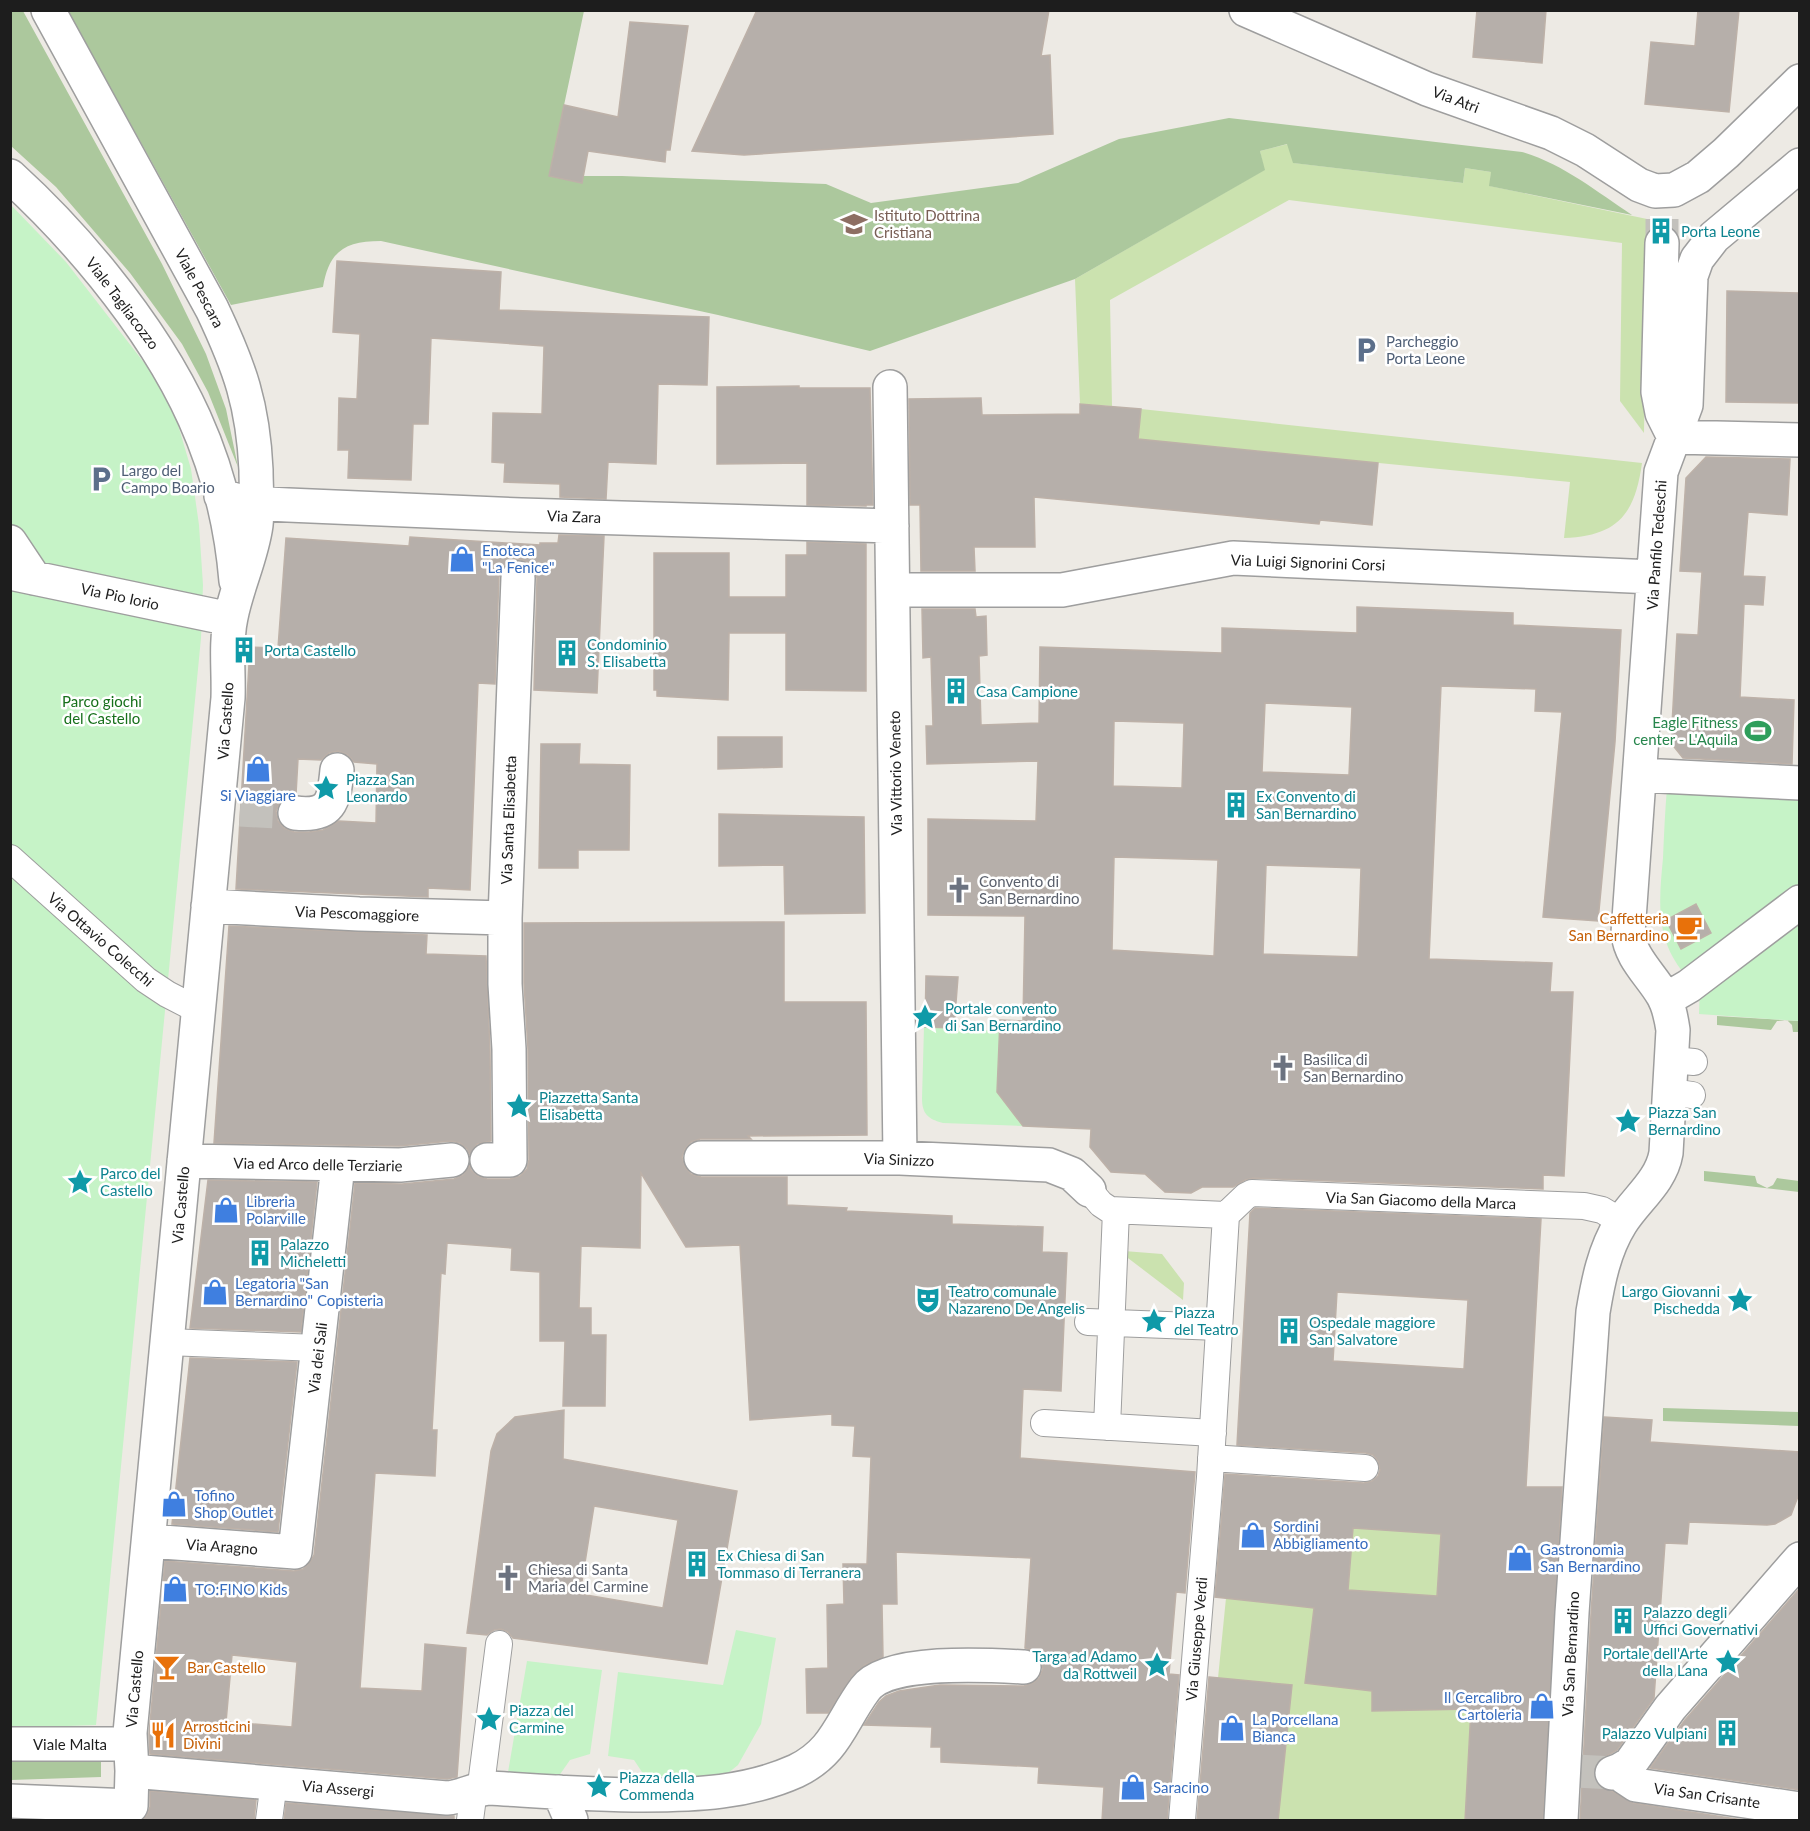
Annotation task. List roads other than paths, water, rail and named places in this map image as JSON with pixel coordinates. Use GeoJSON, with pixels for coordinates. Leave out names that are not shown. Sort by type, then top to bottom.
{"type":"FeatureCollection","features":[{"type":"Feature","properties":{"kind":"street","name":"Viale Pescara"},"geometry":{"type":"LineString","coordinates":[[48,10],[201,289],[233,354],[244,386],[252,420],[257,503],[254,535],[233,605]]}},
{"type":"Feature","properties":{"kind":"street","name":"Via Atri"},"geometry":{"type":"LineString","coordinates":[[1246,10],[1427,89],[1551,133],[1585,150],[1649,190],[1662,218]]}},
{"type":"Feature","properties":{"kind":"street"},"geometry":{"type":"LineString","coordinates":[[1800,81],[1726,153],[1685,185],[1662,218],[1658,392],[1662,413],[1674,437],[1800,440]]}},
{"type":"Feature","properties":{"kind":"street","name":"Via Panfilo Tedeschi"},"geometry":{"type":"LineString","coordinates":[[1640,776],[1661,472],[1686,405],[1693,267],[1702,250],[1714,237],[1800,165]]}},
{"type":"Feature","properties":{"kind":"street","name":"Viale Tagliacozzo"},"geometry":{"type":"LineString","coordinates":[[10,176],[51,214],[144,327],[192,411],[209,454],[231,541],[233,605]]}},
{"type":"Feature","properties":{"kind":"street","name":"Via Vittorio Veneto"},"geometry":{"type":"LineString","coordinates":[[890,387],[900,1158]]}},
{"type":"Feature","properties":{"kind":"street","name":"Via Zara"},"geometry":{"type":"LineString","coordinates":[[221,496],[257,503],[533,515],[892,526]]}},
{"type":"Feature","properties":{"kind":"street"},"geometry":{"type":"LineString","coordinates":[[10,542],[22,575]]}},
{"type":"Feature","properties":{"kind":"street","name":"Via Luigi Signorini Corsi"},"geometry":{"type":"LineString","coordinates":[[893,590],[1062,590],[1106,584],[1233,558],[1653,578]]}},
{"type":"Feature","properties":{"kind":"street","name":"Via Pio Iorio"},"geometry":{"type":"LineString","coordinates":[[22,575],[233,605]]}},
{"type":"Feature","properties":{"kind":"street","name":"Via Santa Elisabetta"},"geometry":{"type":"LineString","coordinates":[[498,1160],[509,1063],[505,918],[518,578]]}},
{"type":"Feature","properties":{"kind":"street","name":"Via Castello"},"geometry":{"type":"LineString","coordinates":[[130,1813],[131,1757],[148,1541],[208,906],[229,809],[227,646],[233,605]]}},
{"type":"Feature","properties":{"kind":"street"},"geometry":{"type":"LineString","coordinates":[[295,813],[311,814],[327,808],[333,798],[337,770]]}},
{"type":"Feature","properties":{"kind":"street"},"geometry":{"type":"LineString","coordinates":[[1622,1222],[1660,1172],[1666,1153],[1678,1129],[1682,1077],[1671,1012],[1635,957],[1629,939],[1640,776],[1800,783]]}},
{"type":"Feature","properties":{"kind":"street","name":"Via Ottavio Colecchi"},"geometry":{"type":"LineString","coordinates":[[10,858],[146,980],[198,1010]]}},
{"type":"Feature","properties":{"kind":"street"},"geometry":{"type":"LineString","coordinates":[[1665,1000],[1689,986],[1800,902]]}},
{"type":"Feature","properties":{"kind":"street","name":"Via Pescomaggiore"},"geometry":{"type":"LineString","coordinates":[[208,906],[359,914],[505,918]]}},
{"type":"Feature","properties":{"kind":"street","name":"Via Sinizzo"},"geometry":{"type":"LineString","coordinates":[[701,1158],[900,1158],[1049,1165],[1072,1174],[1089,1190]]}},
{"type":"Feature","properties":{"kind":"street","name":"Via ed Arco delle Terziarie"},"geometry":{"type":"LineString","coordinates":[[184,1161],[400,1166],[452,1160]]}},
{"type":"Feature","properties":{"kind":"street","name":"Via dei Sali"},"geometry":{"type":"LineString","coordinates":[[295,1552],[338,1165]]}},
{"type":"Feature","properties":{"kind":"street"},"geometry":{"type":"LineString","coordinates":[[1089,1190],[1105,1207],[1116,1211],[1226,1215],[1211,1458],[1365,1468]]}},
{"type":"Feature","properties":{"kind":"street","name":"Via San Giacomo della Marca"},"geometry":{"type":"LineString","coordinates":[[1226,1215],[1252,1193],[1584,1206],[1602,1210],[1622,1222]]}},
{"type":"Feature","properties":{"kind":"street"},"geometry":{"type":"LineString","coordinates":[[1107,1427],[1100,1323],[1116,1211]]}},
{"type":"Feature","properties":{"kind":"street","name":"Via San Bernardino"},"geometry":{"type":"LineString","coordinates":[[1561,1821],[1570,1770],[1580,1488],[1590,1341],[1593,1312],[1604,1262],[1611,1242],[1622,1222]]}},
{"type":"Feature","properties":{"kind":"street"},"geometry":{"type":"LineString","coordinates":[[1100,1323],[1219,1327]]}},
{"type":"Feature","properties":{"kind":"street"},"geometry":{"type":"LineString","coordinates":[[167,1342],[318,1348]]}},
{"type":"Feature","properties":{"kind":"street"},"geometry":{"type":"LineString","coordinates":[[1044,1423],[1213,1433]]}},
{"type":"Feature","properties":{"kind":"street","name":"Via Giuseppe Verdi"},"geometry":{"type":"LineString","coordinates":[[1182,1821],[1211,1458]]}},
{"type":"Feature","properties":{"kind":"street","name":"Via Aragno"},"geometry":{"type":"LineString","coordinates":[[148,1541],[295,1552]]}},
{"type":"Feature","properties":{"kind":"street"},"geometry":{"type":"LineString","coordinates":[[1788,1594],[1800,1559]]}},
{"type":"Feature","properties":{"kind":"street","name":"Via San Crisante"},"geometry":{"type":"LineString","coordinates":[[1788,1594],[1670,1708],[1629,1764],[1616,1772],[1636,1785],[1703,1807],[1800,1809]]}},
{"type":"Feature","properties":{"kind":"street"},"geometry":{"type":"LineString","coordinates":[[475,1796],[498,1644]]}},
{"type":"Feature","properties":{"kind":"street"},"geometry":{"type":"LineString","coordinates":[[557,1801],[596,1795],[722,1792],[756,1784],[810,1763],[831,1744],[867,1686],[892,1672],[961,1666],[1024,1667]]}},
{"type":"Feature","properties":{"kind":"street","name":"Viale Malta"},"geometry":{"type":"LineString","coordinates":[[10,1744],[131,1757]]}},
{"type":"Feature","properties":{"kind":"street","name":"Via Assergi"},"geometry":{"type":"LineString","coordinates":[[131,1757],[274,1782],[447,1798],[475,1796],[489,1788],[557,1801]]}},
{"type":"Feature","properties":{"kind":"street"},"geometry":{"type":"LineString","coordinates":[[269,1821],[274,1782]]}},
{"type":"Feature","properties":{"kind":"street"},"geometry":{"type":"LineString","coordinates":[[10,1801],[130,1813]]}},
{"type":"Feature","properties":{"kind":"tunnel"},"geometry":{"type":"LineString","coordinates":[[1662,219],[1662,243]]}},
{"type":"Feature","properties":{"kind":"tunnel"},"geometry":{"type":"LineString","coordinates":[[240,810],[295,813]]}},
{"type":"Feature","properties":{"kind":"tunnel"},"geometry":{"type":"LineString","coordinates":[[1576,1771],[1612,1773]]}},
{"type":"Feature","properties":{"kind":"place","name":"Istituto Dottrina Cristiana"},"geometry":{"type":"Point","coordinates":[854,224]}},
{"type":"Feature","properties":{"kind":"place","name":"Porta Leone"},"geometry":{"type":"Point","coordinates":[1661,231]}},
{"type":"Feature","properties":{"kind":"place","name":"Parcheggio Porta Leone"},"geometry":{"type":"Point","coordinates":[1366,350]}},
{"type":"Feature","properties":{"kind":"place","name":"Largo del Campo Boario"},"geometry":{"type":"Point","coordinates":[101,479]}},
{"type":"Feature","properties":{"kind":"place","name":"Enoteca \"La Fenice\""},"geometry":{"type":"Point","coordinates":[462,559]}},
{"type":"Feature","properties":{"kind":"place","name":"Porta Castello"},"geometry":{"type":"Point","coordinates":[244,650]}},
{"type":"Feature","properties":{"kind":"place","name":"Condominio S. Elisabetta"},"geometry":{"type":"Point","coordinates":[567,653]}},
{"type":"Feature","properties":{"kind":"place","name":"Casa Campione"},"geometry":{"type":"Point","coordinates":[956,691]}},
{"type":"Feature","properties":{"kind":"place","name":"Eagle Fitness center - L'Aquila"},"geometry":{"type":"Point","coordinates":[1758,731]}},
{"type":"Feature","properties":{"kind":"place","name":"Si Viaggiare"},"geometry":{"type":"Point","coordinates":[258,769]}},
{"type":"Feature","properties":{"kind":"place","name":"Piazza San Leonardo"},"geometry":{"type":"Point","coordinates":[326,788]}},
{"type":"Feature","properties":{"kind":"place","name":"Ex Convento di San Bernardino"},"geometry":{"type":"Point","coordinates":[1236,805]}},
{"type":"Feature","properties":{"kind":"place","name":"Convento di San Bernardino"},"geometry":{"type":"Point","coordinates":[959,890]}},
{"type":"Feature","properties":{"kind":"place","name":"Caffetteria San Bernardino"},"geometry":{"type":"Point","coordinates":[1689,927]}},
{"type":"Feature","properties":{"kind":"place","name":"Portale convento di San Bernardino"},"geometry":{"type":"Point","coordinates":[925,1017]}},
{"type":"Feature","properties":{"kind":"place","name":"Basilica di San Bernardino"},"geometry":{"type":"Point","coordinates":[1283,1068]}},
{"type":"Feature","properties":{"kind":"place","name":"Piazzetta Santa Elisabetta"},"geometry":{"type":"Point","coordinates":[519,1106]}},
{"type":"Feature","properties":{"kind":"place","name":"Piazza San Bernardino"},"geometry":{"type":"Point","coordinates":[1628,1121]}},
{"type":"Feature","properties":{"kind":"place","name":"Parco del Castello"},"geometry":{"type":"Point","coordinates":[80,1182]}},
{"type":"Feature","properties":{"kind":"place","name":"Libreria Polarville"},"geometry":{"type":"Point","coordinates":[226,1210]}},
{"type":"Feature","properties":{"kind":"place","name":"Palazzo Micheletti"},"geometry":{"type":"Point","coordinates":[260,1253]}},
{"type":"Feature","properties":{"kind":"place","name":"Legatoria \"San Bernardino\" Copisteria"},"geometry":{"type":"Point","coordinates":[215,1292]}},
{"type":"Feature","properties":{"kind":"place","name":"Teatro comunale Nazareno De Angelis"},"geometry":{"type":"Point","coordinates":[928,1300]}},
{"type":"Feature","properties":{"kind":"place","name":"Largo Giovanni Pischedda"},"geometry":{"type":"Point","coordinates":[1740,1300]}},
{"type":"Feature","properties":{"kind":"place","name":"Piazza del Teatro"},"geometry":{"type":"Point","coordinates":[1154,1321]}},
{"type":"Feature","properties":{"kind":"place","name":"Ospedale maggiore San Salvatore"},"geometry":{"type":"Point","coordinates":[1289,1331]}},
{"type":"Feature","properties":{"kind":"place","name":"Tofino Shop Outlet"},"geometry":{"type":"Point","coordinates":[174,1504]}},
{"type":"Feature","properties":{"kind":"place","name":"Sordini Abbigliamento"},"geometry":{"type":"Point","coordinates":[1253,1535]}},
{"type":"Feature","properties":{"kind":"place","name":"Gastronomia San Bernardino"},"geometry":{"type":"Point","coordinates":[1520,1558]}},
{"type":"Feature","properties":{"kind":"place","name":"Ex Chiesa di San Tommaso di Terranera"},"geometry":{"type":"Point","coordinates":[697,1564]}},
{"type":"Feature","properties":{"kind":"place","name":"Chiesa di Santa Maria del Carmine"},"geometry":{"type":"Point","coordinates":[508,1578]}},
{"type":"Feature","properties":{"kind":"place","name":"TO:FINO Kids"},"geometry":{"type":"Point","coordinates":[175,1589]}},
{"type":"Feature","properties":{"kind":"place","name":"Palazzo degli Uffici Governativi"},"geometry":{"type":"Point","coordinates":[1623,1621]}},
{"type":"Feature","properties":{"kind":"place","name":"Portale dell'Arte della Lana"},"geometry":{"type":"Point","coordinates":[1728,1662]}},
{"type":"Feature","properties":{"kind":"place","name":"Targa ad Adamo da Rottweil"},"geometry":{"type":"Point","coordinates":[1157,1665]}},
{"type":"Feature","properties":{"kind":"place","name":"Bar Castello"},"geometry":{"type":"Point","coordinates":[167,1667]}},
{"type":"Feature","properties":{"kind":"place","name":"Il Cercalibro Cartoleria"},"geometry":{"type":"Point","coordinates":[1542,1706]}},
{"type":"Feature","properties":{"kind":"place","name":"Piazza del Carmine"},"geometry":{"type":"Point","coordinates":[489,1719]}},
{"type":"Feature","properties":{"kind":"place","name":"La Porcellana Bianca"},"geometry":{"type":"Point","coordinates":[1232,1728]}},
{"type":"Feature","properties":{"kind":"place","name":"Palazzo Vulpiani"},"geometry":{"type":"Point","coordinates":[1727,1733]}},
{"type":"Feature","properties":{"kind":"place","name":"Arrosticini Divini"},"geometry":{"type":"Point","coordinates":[163,1735]}},
{"type":"Feature","properties":{"kind":"place","name":"Piazza della Commenda"},"geometry":{"type":"Point","coordinates":[599,1786]}},
{"type":"Feature","properties":{"kind":"place","name":"Saracino"},"geometry":{"type":"Point","coordinates":[1133,1787]}},
{"type":"Feature","properties":{"kind":"park label","name":"Parco giochi del Castello"},"geometry":{"type":"Point","coordinates":[102,710]}}]}
